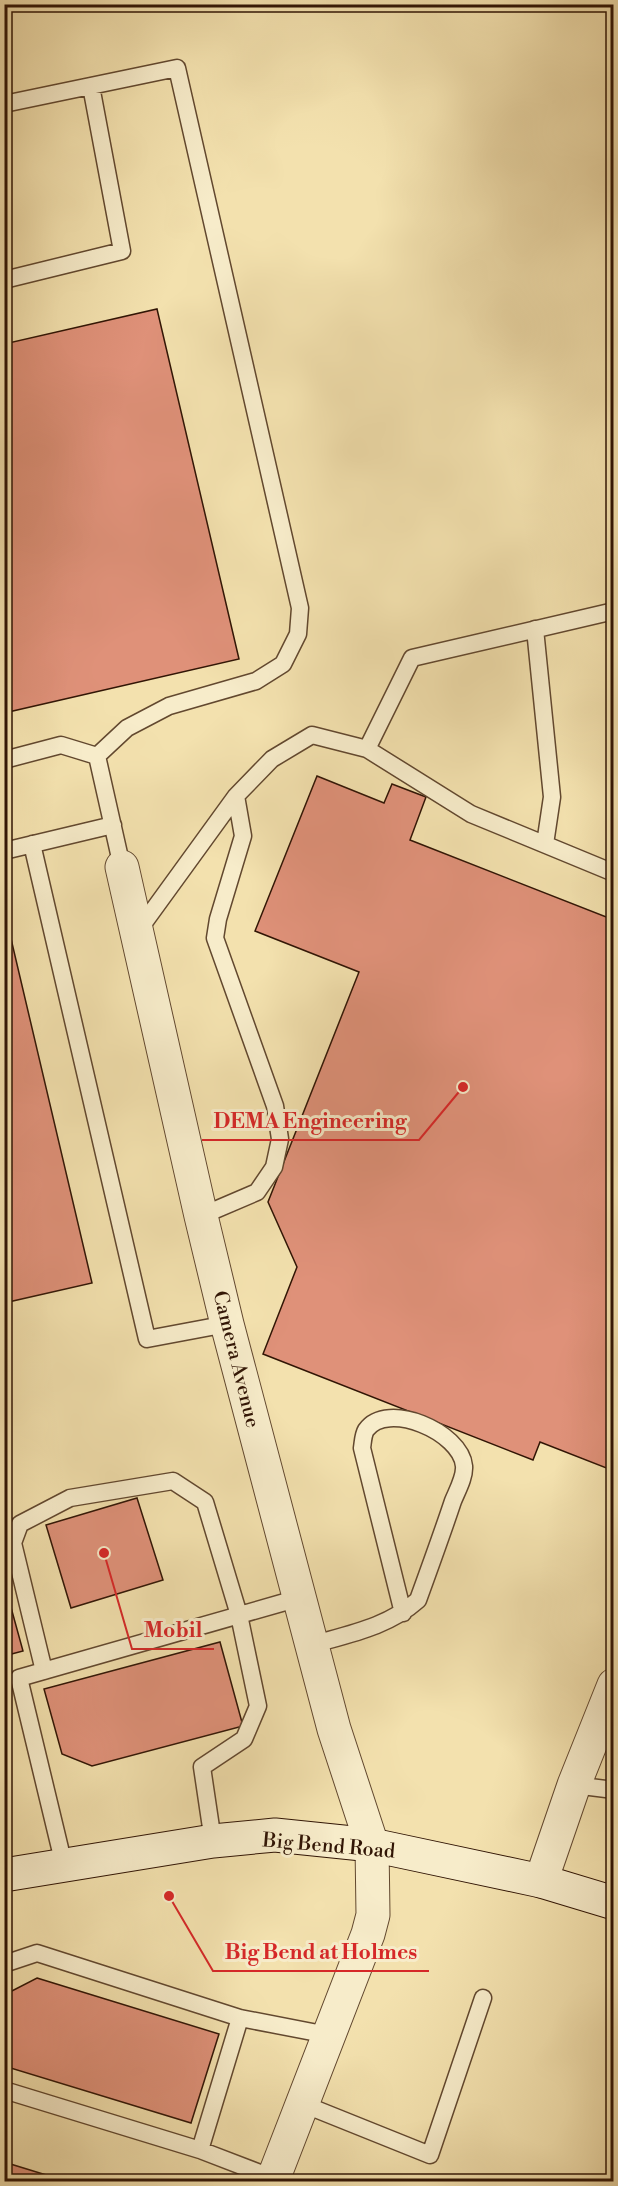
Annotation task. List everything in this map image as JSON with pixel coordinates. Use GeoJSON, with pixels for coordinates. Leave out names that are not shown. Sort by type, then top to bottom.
{"type":"FeatureCollection","features":[{"type":"Feature","properties":{"kind":"street","name":"Camera Avenue"},"geometry":{"type":"LineString","coordinates":[[122,867],[227,1324],[334,1729],[372,1845],[373,1915],[368,1934],[272,2180]]}},
{"type":"Feature","properties":{"kind":"street"},"geometry":{"type":"LineString","coordinates":[[541,1881],[574,1785],[614,1686]]}},
{"type":"Feature","properties":{"kind":"street","name":"Big Bend Road"},"geometry":{"type":"LineString","coordinates":[[4,1875],[213,1841],[275,1835],[372,1845],[541,1881],[614,1903]]}},
{"type":"Feature","properties":{"kind":"lane"},"geometry":{"type":"LineString","coordinates":[[4,104],[177,68],[300,608],[298,634],[283,664],[256,681],[169,706],[127,728],[97,756]]}},
{"type":"Feature","properties":{"kind":"lane"},"geometry":{"type":"LineString","coordinates":[[4,280],[122,251],[90,86]]}},
{"type":"Feature","properties":{"kind":"lane"},"geometry":{"type":"LineString","coordinates":[[367,749],[412,658],[614,610]]}},
{"type":"Feature","properties":{"kind":"lane"},"geometry":{"type":"LineString","coordinates":[[535,629],[552,797],[544,844]]}},
{"type":"Feature","properties":{"kind":"lane"},"geometry":{"type":"LineString","coordinates":[[137,933],[236,796],[272,759],[312,735],[367,749],[471,814],[614,873]]}},
{"type":"Feature","properties":{"kind":"lane"},"geometry":{"type":"LineString","coordinates":[[4,760],[61,745],[97,756]]}},
{"type":"Feature","properties":{"kind":"lane"},"geometry":{"type":"LineString","coordinates":[[97,756],[122,867]]}},
{"type":"Feature","properties":{"kind":"lane"},"geometry":{"type":"LineString","coordinates":[[201,1216],[257,1192],[274,1167],[280,1139],[275,1106],[215,938],[218,919],[243,836],[236,796]]}},
{"type":"Feature","properties":{"kind":"lane"},"geometry":{"type":"LineString","coordinates":[[4,851],[113,825]]}},
{"type":"Feature","properties":{"kind":"lane"},"geometry":{"type":"LineString","coordinates":[[32,844],[147,1339],[227,1324]]}},
{"type":"Feature","properties":{"kind":"lane"},"geometry":{"type":"LineString","coordinates":[[311,1645],[377,1625],[403,1613],[418,1600],[464,1467],[459,1451],[444,1434],[410,1421],[389,1417],[374,1422],[365,1432],[362,1448],[403,1613]]}},
{"type":"Feature","properties":{"kind":"lane"},"geometry":{"type":"LineString","coordinates":[[44,1671],[13,1543],[20,1524],[70,1498],[173,1481],[205,1502],[239,1615],[258,1706],[244,1739],[202,1767],[213,1841]]}},
{"type":"Feature","properties":{"kind":"lane"},"geometry":{"type":"LineString","coordinates":[[64,1865],[19,1678],[299,1598]]}},
{"type":"Feature","properties":{"kind":"lane"},"geometry":{"type":"LineString","coordinates":[[574,1785],[614,1790]]}},
{"type":"Feature","properties":{"kind":"lane"},"geometry":{"type":"LineString","coordinates":[[4,1964],[37,1953],[240,2018],[328,2035]]}},
{"type":"Feature","properties":{"kind":"lane"},"geometry":{"type":"LineString","coordinates":[[303,2104],[430,2155],[483,1998]]}},
{"type":"Feature","properties":{"kind":"lane"},"geometry":{"type":"LineString","coordinates":[[200,2150],[240,2018]]}},
{"type":"Feature","properties":{"kind":"lane"},"geometry":{"type":"LineString","coordinates":[[4,2090],[200,2150],[272,2180]]}},
{"type":"Feature","properties":{"kind":"building"},"geometry":{"type":"Polygon","coordinates":[[[157,309],[239,659],[4,713],[4,344],[157,309]]]}},
{"type":"Feature","properties":{"kind":"building"},"geometry":{"type":"Polygon","coordinates":[[[317,776],[384,803],[392,784],[426,797],[410,840],[614,920],[614,1471],[540,1442],[533,1460],[263,1354],[297,1267],[268,1202],[359,972],[255,931],[317,776]]]}},
{"type":"Feature","properties":{"kind":"building"},"geometry":{"type":"Polygon","coordinates":[[[4,909],[92,1283],[4,1303],[4,909]]]}},
{"type":"Feature","properties":{"kind":"building"},"geometry":{"type":"Polygon","coordinates":[[[137,1498],[163,1580],[71,1608],[46,1525],[137,1498]]]}},
{"type":"Feature","properties":{"kind":"building"},"geometry":{"type":"Polygon","coordinates":[[[4,1582],[23,1651],[4,1656],[4,1582]]]}},
{"type":"Feature","properties":{"kind":"building"},"geometry":{"type":"Polygon","coordinates":[[[220,1642],[243,1726],[92,1766],[62,1754],[44,1689],[220,1642]]]}},
{"type":"Feature","properties":{"kind":"building"},"geometry":{"type":"Polygon","coordinates":[[[37,1978],[219,2034],[191,2123],[4,2066],[4,1995],[37,1978]]]}},
{"type":"Feature","properties":{"kind":"building"},"geometry":{"type":"Polygon","coordinates":[[[4,2162],[69,2182],[4,2182],[4,2162]]]}},
{"type":"Feature","properties":{"kind":"place","name":"DEMA Engineering"},"geometry":{"type":"Point","coordinates":[463,1087]}},
{"type":"Feature","properties":{"kind":"place","name":"Mobil"},"geometry":{"type":"Point","coordinates":[104,1553]}},
{"type":"Feature","properties":{"kind":"place","name":"Big Bend at Holmes"},"geometry":{"type":"Point","coordinates":[169,1896]}}]}
